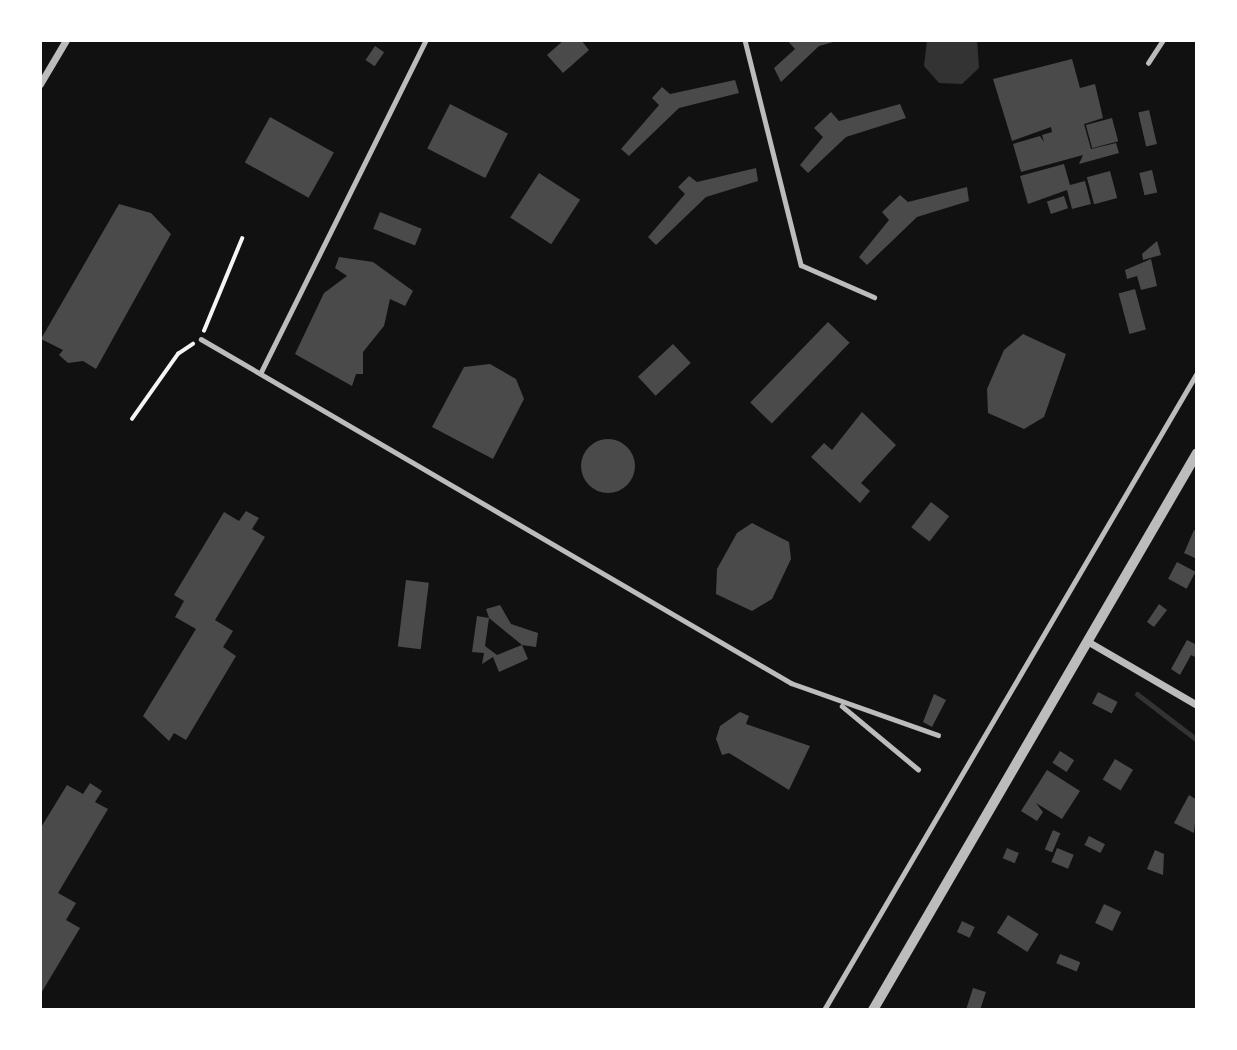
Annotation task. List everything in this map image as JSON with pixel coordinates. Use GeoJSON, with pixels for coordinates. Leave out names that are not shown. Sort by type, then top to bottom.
{"type":"FeatureCollection","features":[{"type":"Feature","properties":{"kind":"street"},"geometry":{"type":"LineString","coordinates":[[40,84],[66,40]]}},
{"type":"Feature","properties":{"kind":"street"},"geometry":{"type":"LineString","coordinates":[[873,1010],[1197,453]]}},
{"type":"Feature","properties":{"kind":"street"},"geometry":{"type":"LineString","coordinates":[[1087,641],[1197,705]]}},
{"type":"Feature","properties":{"kind":"lane"},"geometry":{"type":"LineString","coordinates":[[261,372],[426,40]]}},
{"type":"Feature","properties":{"kind":"lane"},"geometry":{"type":"LineString","coordinates":[[745,40],[801,265],[874,297]]}},
{"type":"Feature","properties":{"kind":"lane"},"geometry":{"type":"LineString","coordinates":[[1148,64],[1163,40]]}},
{"type":"Feature","properties":{"kind":"lane"},"geometry":{"type":"LineString","coordinates":[[201,339],[736,652],[841,706],[938,736]]}},
{"type":"Feature","properties":{"kind":"lane"},"geometry":{"type":"LineString","coordinates":[[824,1010],[1197,373]]}},
{"type":"Feature","properties":{"kind":"lane"},"geometry":{"type":"LineString","coordinates":[[841,706],[918,769]]}},
{"type":"Feature","properties":{"kind":"shaded area"},"geometry":{"type":"Polygon","coordinates":[[[927,40],[977,40],[979,68],[962,84],[939,83],[924,66],[927,40]]]}},
{"type":"Feature","properties":{"kind":"building"},"geometry":{"type":"Polygon","coordinates":[[[564,40],[581,40],[589,50],[563,73],[547,55],[564,40]]]}},
{"type":"Feature","properties":{"kind":"building"},"geometry":{"type":"Polygon","coordinates":[[[787,40],[837,41],[819,46],[781,82],[774,68],[795,49],[787,40]]]}},
{"type":"Feature","properties":{"kind":"building"},"geometry":{"type":"Polygon","coordinates":[[[375,46],[384,52],[375,66],[365,60],[375,46]]]}},
{"type":"Feature","properties":{"kind":"building"},"geometry":{"type":"Polygon","coordinates":[[[1072,59],[1080,88],[1095,84],[1103,118],[1084,124],[1091,149],[1116,143],[1119,153],[1079,164],[1083,155],[1021,172],[1013,144],[1040,136],[1044,142],[1042,135],[1052,132],[1051,127],[1012,141],[993,79],[1072,59]]]}},
{"type":"Feature","properties":{"kind":"building"},"geometry":{"type":"Polygon","coordinates":[[[735,80],[739,93],[679,108],[629,156],[621,149],[659,105],[652,98],[662,87],[670,94],[735,80]]]}},
{"type":"Feature","properties":{"kind":"building"},"geometry":{"type":"Polygon","coordinates":[[[450,104],[508,134],[485,178],[427,149],[450,104]]]}},
{"type":"Feature","properties":{"kind":"building"},"geometry":{"type":"Polygon","coordinates":[[[900,104],[906,118],[846,137],[808,173],[800,165],[823,137],[814,128],[831,112],[839,121],[900,104]]]}},
{"type":"Feature","properties":{"kind":"building"},"geometry":{"type":"Polygon","coordinates":[[[1149,110],[1157,144],[1146,147],[1138,112],[1149,110]]]}},
{"type":"Feature","properties":{"kind":"building"},"geometry":{"type":"Polygon","coordinates":[[[270,117],[334,152],[309,198],[245,162],[270,117]]]}},
{"type":"Feature","properties":{"kind":"building"},"geometry":{"type":"Polygon","coordinates":[[[1112,118],[1118,141],[1092,148],[1086,125],[1112,118]]]}},
{"type":"Feature","properties":{"kind":"building"},"geometry":{"type":"Polygon","coordinates":[[[1064,164],[1070,185],[1085,181],[1091,204],[1072,209],[1067,190],[1028,204],[1020,176],[1064,164]]]}},
{"type":"Feature","properties":{"kind":"building"},"geometry":{"type":"Polygon","coordinates":[[[756,168],[758,181],[706,197],[656,245],[648,237],[685,194],[678,187],[689,176],[697,182],[756,168]]]}},
{"type":"Feature","properties":{"kind":"building"},"geometry":{"type":"Polygon","coordinates":[[[1152,170],[1157,192],[1145,195],[1139,173],[1152,170]]]}},
{"type":"Feature","properties":{"kind":"building"},"geometry":{"type":"Polygon","coordinates":[[[1110,171],[1117,198],[1094,204],[1087,177],[1110,171]]]}},
{"type":"Feature","properties":{"kind":"building"},"geometry":{"type":"Polygon","coordinates":[[[539,173],[580,200],[551,244],[510,217],[539,173]]]}},
{"type":"Feature","properties":{"kind":"building"},"geometry":{"type":"Polygon","coordinates":[[[967,187],[969,201],[917,217],[867,265],[859,257],[889,220],[882,212],[900,195],[908,202],[967,187]]]}},
{"type":"Feature","properties":{"kind":"building"},"geometry":{"type":"Polygon","coordinates":[[[1064,196],[1068,208],[1051,214],[1047,202],[1064,196]]]}},
{"type":"Feature","properties":{"kind":"building"},"geometry":{"type":"Polygon","coordinates":[[[119,204],[151,213],[171,234],[96,369],[83,361],[68,363],[59,355],[63,350],[41,339],[119,204]]]}},
{"type":"Feature","properties":{"kind":"building"},"geometry":{"type":"Polygon","coordinates":[[[380,212],[422,229],[415,246],[373,229],[380,212]]]}},
{"type":"Feature","properties":{"kind":"building"},"geometry":{"type":"Polygon","coordinates":[[[1157,241],[1161,255],[1143,260],[1142,254],[1157,241]]]}},
{"type":"Feature","properties":{"kind":"building"},"geometry":{"type":"Polygon","coordinates":[[[339,257],[373,262],[413,291],[405,306],[390,299],[384,326],[363,352],[363,374],[356,374],[352,386],[295,354],[324,293],[347,276],[335,268],[339,257]]]}},
{"type":"Feature","properties":{"kind":"building"},"geometry":{"type":"Polygon","coordinates":[[[1151,259],[1157,286],[1141,290],[1137,276],[1127,279],[1125,270],[1151,259]]]}},
{"type":"Feature","properties":{"kind":"building"},"geometry":{"type":"Polygon","coordinates":[[[1135,289],[1146,330],[1129,334],[1119,293],[1135,289]]]}},
{"type":"Feature","properties":{"kind":"building"},"geometry":{"type":"Polygon","coordinates":[[[828,322],[850,343],[772,423],[750,403],[828,322]]]}},
{"type":"Feature","properties":{"kind":"building"},"geometry":{"type":"Polygon","coordinates":[[[1023,334],[1066,354],[1044,417],[1024,429],[988,413],[987,389],[1004,350],[1023,334]]]}},
{"type":"Feature","properties":{"kind":"building"},"geometry":{"type":"Polygon","coordinates":[[[673,344],[691,363],[656,396],[638,377],[673,344]]]}},
{"type":"Feature","properties":{"kind":"building"},"geometry":{"type":"Polygon","coordinates":[[[490,364],[516,379],[524,399],[493,459],[432,427],[464,367],[490,364]]]}},
{"type":"Feature","properties":{"kind":"building"},"geometry":{"type":"Polygon","coordinates":[[[862,412],[896,445],[861,483],[870,491],[860,503],[811,457],[824,443],[832,450],[862,412]]]}},
{"type":"Feature","properties":{"kind":"building"},"geometry":{"type":"Polygon","coordinates":[[[608,439],[627,447],[635,466],[627,485],[608,493],[589,485],[581,466],[589,447],[608,439]]]}},
{"type":"Feature","properties":{"kind":"building"},"geometry":{"type":"Polygon","coordinates":[[[931,502],[949,516],[929,541],[911,527],[931,502]]]}},
{"type":"Feature","properties":{"kind":"building"},"geometry":{"type":"Polygon","coordinates":[[[246,511],[259,518],[252,529],[265,537],[215,620],[233,631],[223,647],[236,656],[186,740],[174,733],[169,741],[143,716],[196,629],[175,617],[184,601],[174,595],[224,512],[239,521],[246,511]]]}},
{"type":"Feature","properties":{"kind":"building"},"geometry":{"type":"Polygon","coordinates":[[[752,523],[789,542],[791,559],[772,599],[752,611],[716,594],[717,569],[737,533],[752,523]]]}},
{"type":"Feature","properties":{"kind":"building"},"geometry":{"type":"Polygon","coordinates":[[[1194,530],[1197,531],[1197,559],[1184,553],[1194,530]]]}},
{"type":"Feature","properties":{"kind":"building"},"geometry":{"type":"Polygon","coordinates":[[[1177,562],[1196,572],[1187,589],[1168,579],[1177,562]]]}},
{"type":"Feature","properties":{"kind":"building"},"geometry":{"type":"Polygon","coordinates":[[[406,580],[429,583],[421,649],[398,647],[406,580]]]}},
{"type":"Feature","properties":{"kind":"building"},"geometry":{"type":"Polygon","coordinates":[[[1159,604],[1167,610],[1154,627],[1147,622],[1159,604]]]}},
{"type":"Feature","properties":{"kind":"building"},"geometry":{"type":"Polygon","coordinates":[[[500,605],[511,624],[538,633],[536,647],[522,645],[489,618],[486,609],[500,605]]]}},
{"type":"Feature","properties":{"kind":"building"},"geometry":{"type":"Polygon","coordinates":[[[477,616],[489,618],[485,646],[497,655],[522,645],[528,659],[499,672],[493,657],[482,664],[484,653],[472,652],[477,616]]]}},
{"type":"Feature","properties":{"kind":"building"},"geometry":{"type":"Polygon","coordinates":[[[1187,640],[1197,645],[1197,658],[1191,655],[1180,675],[1171,669],[1187,640]]]}},
{"type":"Feature","properties":{"kind":"building"},"geometry":{"type":"Polygon","coordinates":[[[1098,692],[1118,702],[1112,714],[1092,704],[1098,692]]]}},
{"type":"Feature","properties":{"kind":"building"},"geometry":{"type":"Polygon","coordinates":[[[934,694],[946,700],[932,727],[923,722],[934,694]]]}},
{"type":"Feature","properties":{"kind":"building"},"geometry":{"type":"Polygon","coordinates":[[[740,712],[749,716],[746,724],[810,746],[789,790],[729,753],[722,755],[716,739],[720,726],[740,712]]]}},
{"type":"Feature","properties":{"kind":"building"},"geometry":{"type":"Polygon","coordinates":[[[1060,751],[1074,760],[1067,772],[1052,763],[1060,751]]]}},
{"type":"Feature","properties":{"kind":"building"},"geometry":{"type":"Polygon","coordinates":[[[1115,759],[1133,770],[1121,790],[1103,780],[1115,759]]]}},
{"type":"Feature","properties":{"kind":"building"},"geometry":{"type":"Polygon","coordinates":[[[1047,770],[1080,791],[1062,819],[1036,803],[1043,812],[1037,821],[1021,811],[1047,770]]]}},
{"type":"Feature","properties":{"kind":"building"},"geometry":{"type":"Polygon","coordinates":[[[90,783],[102,791],[95,802],[108,809],[58,893],[76,903],[66,920],[80,928],[40,995],[40,829],[67,785],[83,794],[90,783]]]}},
{"type":"Feature","properties":{"kind":"building"},"geometry":{"type":"Polygon","coordinates":[[[1189,795],[1197,800],[1194,833],[1174,823],[1189,795]]]}},
{"type":"Feature","properties":{"kind":"building"},"geometry":{"type":"Polygon","coordinates":[[[1053,830],[1060,833],[1052,852],[1045,849],[1053,830]]]}},
{"type":"Feature","properties":{"kind":"building"},"geometry":{"type":"Polygon","coordinates":[[[1089,836],[1105,844],[1100,853],[1084,845],[1089,836]]]}},
{"type":"Feature","properties":{"kind":"building"},"geometry":{"type":"Polygon","coordinates":[[[1007,848],[1019,853],[1015,863],[1003,858],[1007,848]]]}},
{"type":"Feature","properties":{"kind":"building"},"geometry":{"type":"Polygon","coordinates":[[[1057,848],[1074,855],[1068,869],[1051,862],[1057,848]]]}},
{"type":"Feature","properties":{"kind":"building"},"geometry":{"type":"Polygon","coordinates":[[[1155,850],[1164,854],[1163,875],[1147,869],[1155,850]]]}},
{"type":"Feature","properties":{"kind":"building"},"geometry":{"type":"Polygon","coordinates":[[[1104,904],[1121,912],[1112,931],[1095,923],[1104,904]]]}},
{"type":"Feature","properties":{"kind":"building"},"geometry":{"type":"Polygon","coordinates":[[[1008,915],[1039,934],[1027,952],[997,933],[1008,915]]]}},
{"type":"Feature","properties":{"kind":"building"},"geometry":{"type":"Polygon","coordinates":[[[962,921],[975,927],[970,938],[957,932],[962,921]]]}},
{"type":"Feature","properties":{"kind":"building"},"geometry":{"type":"Polygon","coordinates":[[[1060,954],[1080,962],[1077,972],[1056,963],[1060,954]]]}},
{"type":"Feature","properties":{"kind":"building"},"geometry":{"type":"Polygon","coordinates":[[[973,988],[986,992],[980,1010],[966,1010],[973,988]]]}},
{"type":"Feature","properties":{"kind":"waterway"},"geometry":{"type":"LineString","coordinates":[[1137,694],[1197,740]]}}]}
